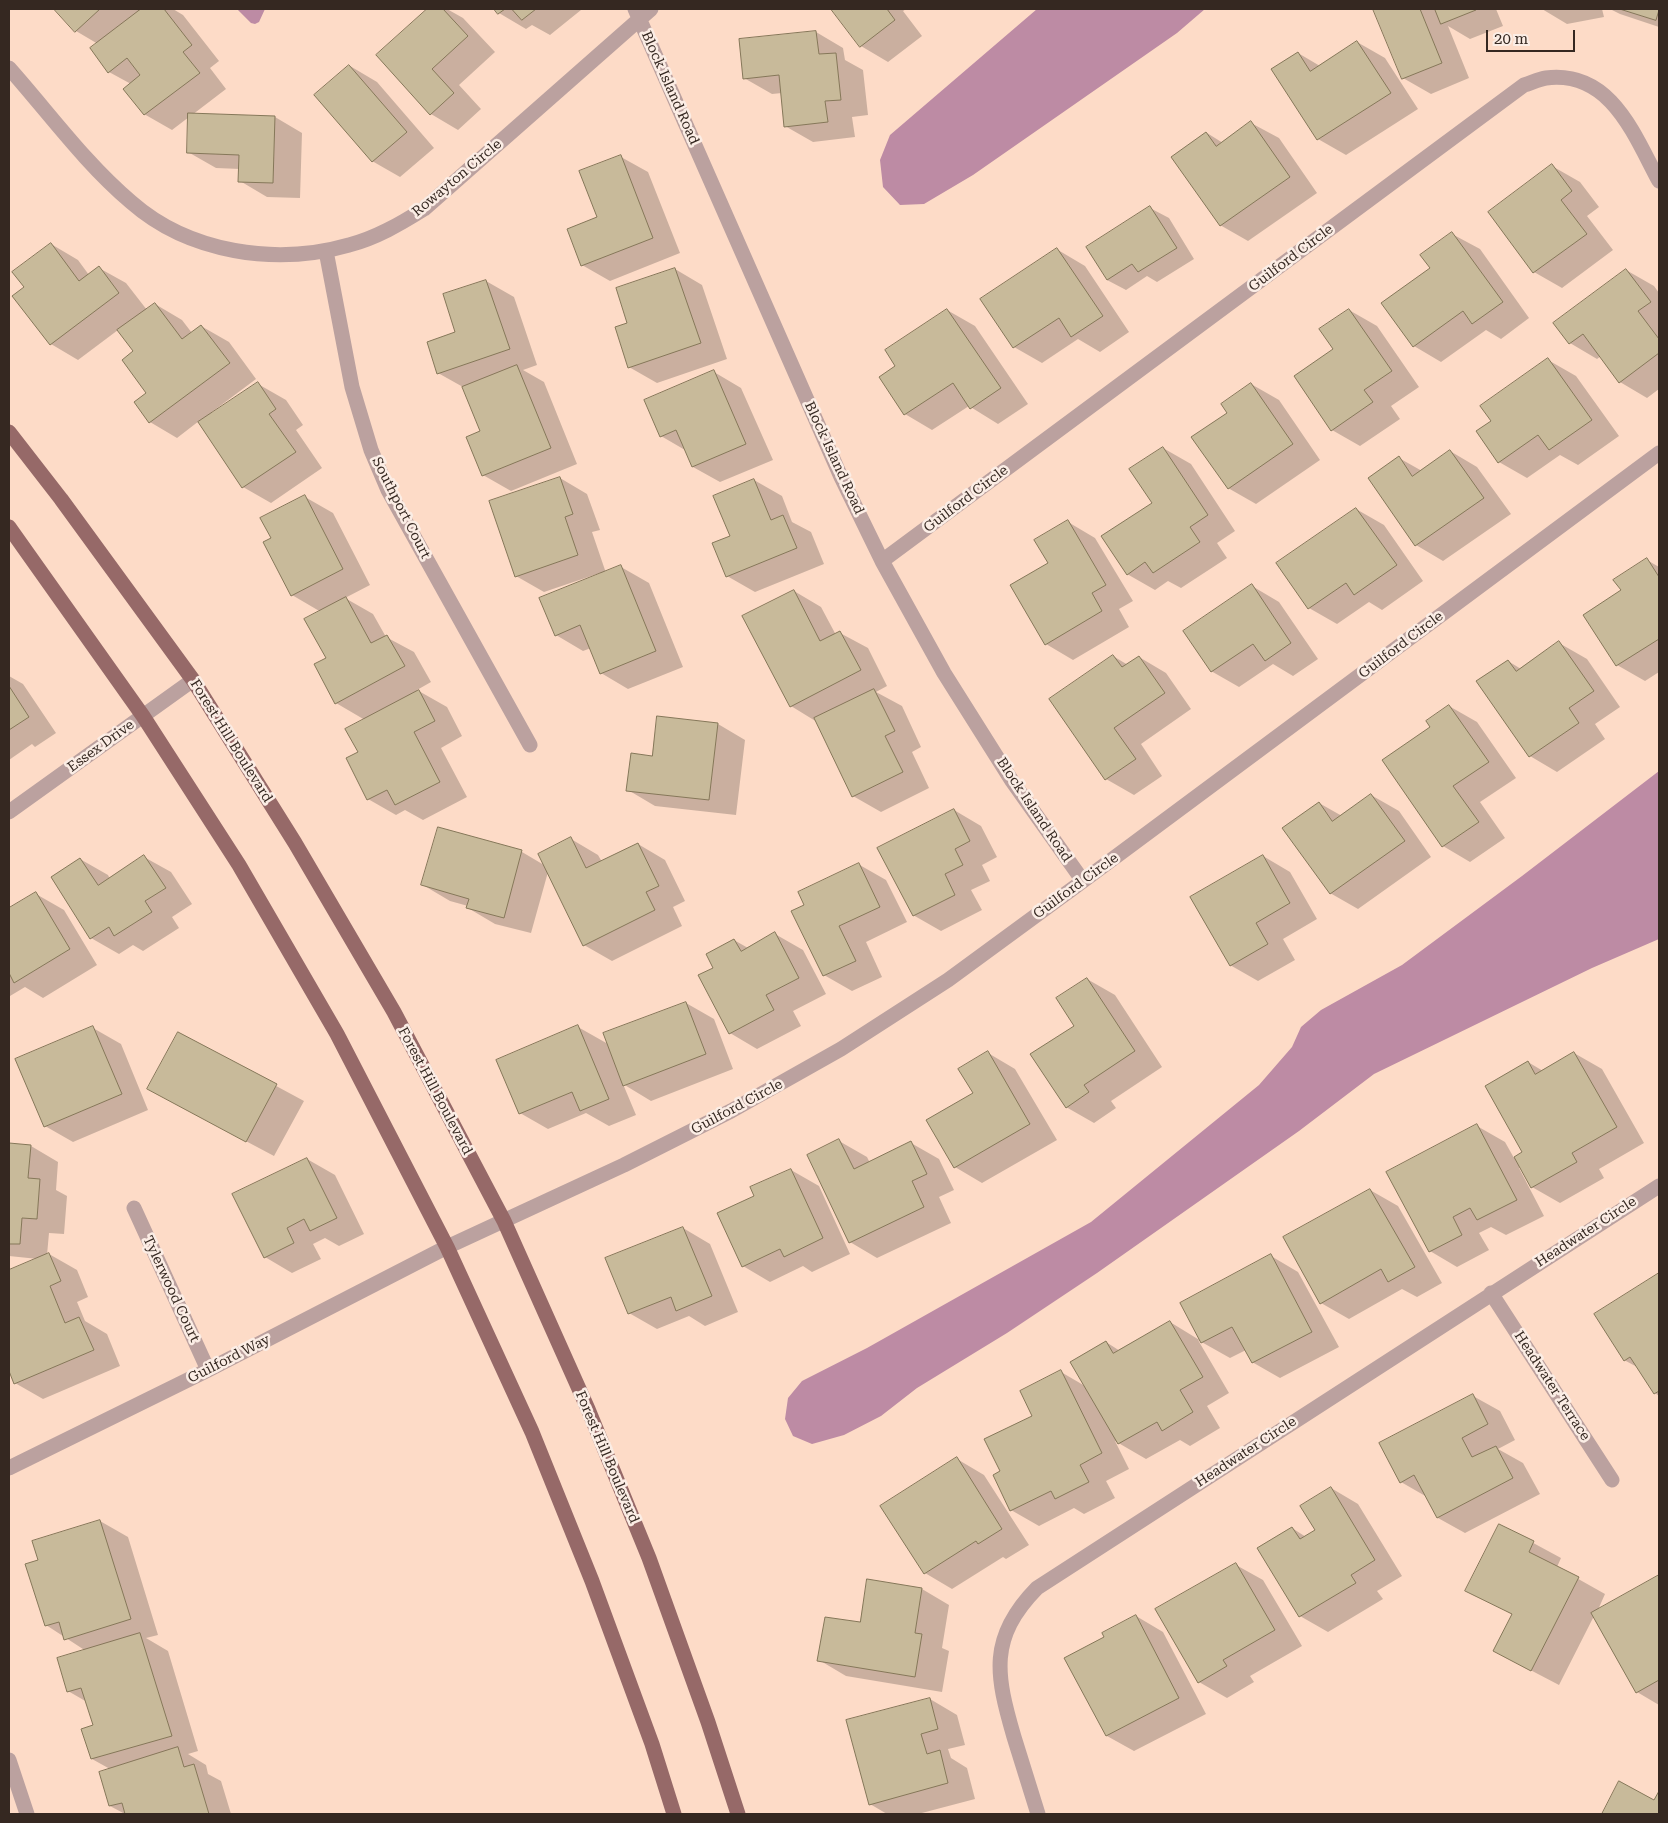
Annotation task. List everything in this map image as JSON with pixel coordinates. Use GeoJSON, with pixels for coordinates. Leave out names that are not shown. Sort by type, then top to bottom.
{"type":"FeatureCollection","features":[{"type":"Feature","properties":{"kind":"main road","name":"Forest Hill Boulevard"},"geometry":{"type":"LineString","coordinates":[[9,432],[61,499],[193,680],[295,843],[394,1012],[504,1221],[588,1409],[649,1558],[708,1722],[738,1814]]}},
{"type":"Feature","properties":{"kind":"main road"},"geometry":{"type":"LineString","coordinates":[[9,527],[143,716],[239,865],[332,1026],[447,1247],[532,1432],[592,1581],[652,1744],[674,1814]]}},
{"type":"Feature","properties":{"kind":"street","name":"Rowayton Circle"},"geometry":{"type":"LineString","coordinates":[[9,68],[102,176],[132,204],[166,226],[204,243],[224,248],[264,255],[304,254],[351,245],[389,230],[424,209],[642,12]]}},
{"type":"Feature","properties":{"kind":"street","name":"Block Island Road"},"geometry":{"type":"LineString","coordinates":[[642,12],[841,478],[882,561],[944,673],[1012,781],[1083,881]]}},
{"type":"Feature","properties":{"kind":"street","name":"Guilford Circle"},"geometry":{"type":"LineString","coordinates":[[882,561],[1524,85],[1545,78],[1568,78],[1590,85],[1608,97],[1622,115],[1659,181]]}},
{"type":"Feature","properties":{"kind":"street","name":"Southport Court"},"geometry":{"type":"LineString","coordinates":[[326,251],[352,387],[371,450],[388,490],[530,745]]}},
{"type":"Feature","properties":{"kind":"street","name":"Guilford Circle"},"geometry":{"type":"LineString","coordinates":[[447,1247],[624,1166],[731,1112],[841,1049],[948,980],[1659,453]]}},
{"type":"Feature","properties":{"kind":"street","name":"Essex Drive"},"geometry":{"type":"LineString","coordinates":[[9,812],[193,680]]}},
{"type":"Feature","properties":{"kind":"street","name":"Headwater Circle"},"geometry":{"type":"LineString","coordinates":[[1038,1814],[1004,1701],[1000,1678],[1000,1658],[1004,1638],[1023,1602],[1037,1588],[1659,1186]]}},
{"type":"Feature","properties":{"kind":"street","name":"Tylerwood Court"},"geometry":{"type":"LineString","coordinates":[[134,1208],[208,1370]]}},
{"type":"Feature","properties":{"kind":"street","name":"Guilford Way"},"geometry":{"type":"LineString","coordinates":[[9,1468],[208,1370],[447,1247]]}},
{"type":"Feature","properties":{"kind":"street","name":"Headwater Terrace"},"geometry":{"type":"LineString","coordinates":[[1492,1293],[1612,1480]]}},
{"type":"Feature","properties":{"kind":"street"},"geometry":{"type":"LineString","coordinates":[[9,1760],[13,1786],[27,1814]]}},
{"type":"Feature","properties":{"kind":"shaded area"},"geometry":{"type":"Polygon","coordinates":[[[237,9],[265,9],[259,22],[255,24],[251,23],[237,9]]]}},
{"type":"Feature","properties":{"kind":"shaded area"},"geometry":{"type":"Polygon","coordinates":[[[1037,9],[1205,9],[1177,33],[973,175],[924,204],[900,205],[883,187],[880,160],[890,135],[1037,9]]]}},
{"type":"Feature","properties":{"kind":"shaded area"},"geometry":{"type":"Polygon","coordinates":[[[1659,771],[1659,939],[1592,968],[1374,1074],[1299,1131],[1097,1273],[1007,1333],[917,1388],[881,1416],[844,1435],[812,1444],[793,1436],[785,1419],[788,1398],[802,1381],[867,1348],[1091,1222],[1259,1085],[1292,1047],[1301,1027],[1321,1010],[1402,965],[1659,771]]]}},
{"type":"Feature","properties":{"kind":"building"},"geometry":{"type":"Polygon","coordinates":[[[54,9],[100,9],[75,32],[54,9]]]}},
{"type":"Feature","properties":{"kind":"building"},"geometry":{"type":"Polygon","coordinates":[[[141,9],[164,9],[192,45],[183,52],[200,73],[144,115],[123,89],[140,75],[127,58],[108,73],[90,48],[141,9]]]}},
{"type":"Feature","properties":{"kind":"building"},"geometry":{"type":"Polygon","coordinates":[[[427,9],[443,9],[468,36],[432,69],[454,93],[430,115],[376,55],[427,9]]]}},
{"type":"Feature","properties":{"kind":"building"},"geometry":{"type":"Polygon","coordinates":[[[494,9],[505,9],[498,14],[494,9]]]}},
{"type":"Feature","properties":{"kind":"building"},"geometry":{"type":"Polygon","coordinates":[[[512,9],[536,9],[522,20],[512,9]]]}},
{"type":"Feature","properties":{"kind":"building"},"geometry":{"type":"Polygon","coordinates":[[[831,9],[887,9],[895,20],[860,47],[831,9]]]}},
{"type":"Feature","properties":{"kind":"building"},"geometry":{"type":"Polygon","coordinates":[[[1373,9],[1420,9],[1442,63],[1402,79],[1373,9]]]}},
{"type":"Feature","properties":{"kind":"building"},"geometry":{"type":"Polygon","coordinates":[[[1435,9],[1475,9],[1476,10],[1441,24],[1435,9]]]}},
{"type":"Feature","properties":{"kind":"building"},"geometry":{"type":"Polygon","coordinates":[[[1620,9],[1659,9],[1659,10],[1656,20],[1620,9]]]}},
{"type":"Feature","properties":{"kind":"building"},"geometry":{"type":"Polygon","coordinates":[[[816,31],[819,54],[836,53],[841,100],[825,101],[828,122],[784,127],[779,75],[743,79],[739,39],[816,31]]]}},
{"type":"Feature","properties":{"kind":"building"},"geometry":{"type":"Polygon","coordinates":[[[1357,41],[1391,93],[1317,140],[1271,69],[1298,52],[1310,71],[1357,41]]]}},
{"type":"Feature","properties":{"kind":"building"},"geometry":{"type":"Polygon","coordinates":[[[349,65],[407,132],[372,162],[314,95],[349,65]]]}},
{"type":"Feature","properties":{"kind":"building"},"geometry":{"type":"Polygon","coordinates":[[[188,113],[275,116],[273,183],[238,182],[239,155],[187,153],[188,113]]]}},
{"type":"Feature","properties":{"kind":"building"},"geometry":{"type":"Polygon","coordinates":[[[1251,121],[1290,177],[1220,226],[1171,157],[1206,132],[1216,146],[1251,121]]]}},
{"type":"Feature","properties":{"kind":"building"},"geometry":{"type":"Polygon","coordinates":[[[621,155],[653,238],[581,266],[567,229],[597,217],[579,171],[621,155]]]}},
{"type":"Feature","properties":{"kind":"building"},"geometry":{"type":"Polygon","coordinates":[[[1552,164],[1572,191],[1561,200],[1587,234],[1533,273],[1488,212],[1552,164]]]}},
{"type":"Feature","properties":{"kind":"building"},"geometry":{"type":"Polygon","coordinates":[[[1150,206],[1177,248],[1138,272],[1132,264],[1107,280],[1086,247],[1150,206]]]}},
{"type":"Feature","properties":{"kind":"building"},"geometry":{"type":"Polygon","coordinates":[[[1452,232],[1503,302],[1472,324],[1463,311],[1413,347],[1381,303],[1430,268],[1420,255],[1452,232]]]}},
{"type":"Feature","properties":{"kind":"building"},"geometry":{"type":"Polygon","coordinates":[[[51,243],[79,281],[99,266],[119,293],[50,345],[12,296],[24,287],[12,272],[51,243]]]}},
{"type":"Feature","properties":{"kind":"building"},"geometry":{"type":"Polygon","coordinates":[[[1057,248],[1103,316],[1071,337],[1059,318],[1013,348],[980,299],[1057,248]]]}},
{"type":"Feature","properties":{"kind":"building"},"geometry":{"type":"Polygon","coordinates":[[[675,268],[701,343],[628,368],[615,327],[627,323],[616,288],[675,268]]]}},
{"type":"Feature","properties":{"kind":"building"},"geometry":{"type":"Polygon","coordinates":[[[1626,269],[1651,302],[1638,311],[1659,339],[1659,353],[1619,383],[1583,334],[1569,344],[1553,323],[1626,269]]]}},
{"type":"Feature","properties":{"kind":"building"},"geometry":{"type":"Polygon","coordinates":[[[486,280],[510,349],[437,374],[427,342],[455,332],[443,294],[486,280]]]}},
{"type":"Feature","properties":{"kind":"building"},"geometry":{"type":"Polygon","coordinates":[[[155,303],[182,339],[201,325],[230,363],[149,423],[134,402],[146,393],[122,360],[133,351],[117,330],[155,303]]]}},
{"type":"Feature","properties":{"kind":"building"},"geometry":{"type":"Polygon","coordinates":[[[947,309],[1001,388],[970,409],[953,383],[904,415],[879,377],[895,366],[885,350],[947,309]]]}},
{"type":"Feature","properties":{"kind":"building"},"geometry":{"type":"Polygon","coordinates":[[[1349,309],[1392,371],[1364,390],[1373,402],[1331,431],[1294,376],[1333,349],[1319,329],[1349,309]]]}},
{"type":"Feature","properties":{"kind":"building"},"geometry":{"type":"Polygon","coordinates":[[[1548,358],[1592,420],[1549,450],[1538,435],[1498,463],[1476,431],[1491,421],[1480,406],[1548,358]]]}},
{"type":"Feature","properties":{"kind":"building"},"geometry":{"type":"Polygon","coordinates":[[[517,365],[551,448],[482,476],[466,437],[480,431],[462,387],[517,365]]]}},
{"type":"Feature","properties":{"kind":"building"},"geometry":{"type":"Polygon","coordinates":[[[714,370],[746,444],[692,467],[676,430],[660,437],[644,400],[714,370]]]}},
{"type":"Feature","properties":{"kind":"building"},"geometry":{"type":"Polygon","coordinates":[[[258,382],[276,409],[269,414],[296,452],[242,488],[198,422],[258,382]]]}},
{"type":"Feature","properties":{"kind":"building"},"geometry":{"type":"Polygon","coordinates":[[[1251,383],[1293,444],[1228,489],[1191,437],[1227,413],[1221,404],[1251,383]]]}},
{"type":"Feature","properties":{"kind":"building"},"geometry":{"type":"Polygon","coordinates":[[[1163,447],[1208,515],[1190,527],[1200,542],[1153,573],[1145,562],[1127,575],[1101,536],[1152,503],[1129,469],[1163,447]]]}},
{"type":"Feature","properties":{"kind":"building"},"geometry":{"type":"Polygon","coordinates":[[[1450,450],[1484,498],[1415,546],[1368,478],[1399,456],[1412,476],[1450,450]]]}},
{"type":"Feature","properties":{"kind":"building"},"geometry":{"type":"Polygon","coordinates":[[[560,477],[573,514],[565,517],[578,555],[515,577],[489,501],[560,477]]]}},
{"type":"Feature","properties":{"kind":"building"},"geometry":{"type":"Polygon","coordinates":[[[754,479],[771,520],[783,515],[797,548],[726,577],[712,543],[730,536],[713,496],[754,479]]]}},
{"type":"Feature","properties":{"kind":"building"},"geometry":{"type":"Polygon","coordinates":[[[305,495],[343,569],[291,596],[263,542],[271,538],[260,518],[305,495]]]}},
{"type":"Feature","properties":{"kind":"building"},"geometry":{"type":"Polygon","coordinates":[[[1356,508],[1397,565],[1354,595],[1346,583],[1308,609],[1276,563],[1356,508]]]}},
{"type":"Feature","properties":{"kind":"building"},"geometry":{"type":"Polygon","coordinates":[[[1068,520],[1106,585],[1092,593],[1102,611],[1045,645],[1010,585],[1048,563],[1034,540],[1068,520]]]}},
{"type":"Feature","properties":{"kind":"building"},"geometry":{"type":"Polygon","coordinates":[[[1647,558],[1659,577],[1659,639],[1616,666],[1583,615],[1621,590],[1613,580],[1647,558]]]}},
{"type":"Feature","properties":{"kind":"building"},"geometry":{"type":"Polygon","coordinates":[[[621,565],[656,651],[600,674],[580,625],[555,636],[539,598],[621,565]]]}},
{"type":"Feature","properties":{"kind":"building"},"geometry":{"type":"Polygon","coordinates":[[[1252,584],[1291,643],[1265,661],[1253,644],[1211,672],[1183,631],[1252,584]]]}},
{"type":"Feature","properties":{"kind":"building"},"geometry":{"type":"Polygon","coordinates":[[[794,590],[820,641],[840,631],[861,670],[790,707],[742,616],[794,590]]]}},
{"type":"Feature","properties":{"kind":"building"},"geometry":{"type":"Polygon","coordinates":[[[346,597],[371,643],[387,635],[405,666],[335,704],[314,664],[326,658],[304,619],[346,597]]]}},
{"type":"Feature","properties":{"kind":"building"},"geometry":{"type":"Polygon","coordinates":[[[1559,641],[1594,691],[1569,708],[1579,723],[1529,757],[1476,681],[1508,660],[1516,671],[1559,641]]]}},
{"type":"Feature","properties":{"kind":"building"},"geometry":{"type":"Polygon","coordinates":[[[1113,655],[1122,667],[1139,656],[1165,693],[1114,728],[1136,759],[1105,780],[1049,699],[1113,655]]]}},
{"type":"Feature","properties":{"kind":"building"},"geometry":{"type":"Polygon","coordinates":[[[9,686],[29,717],[9,730],[9,686]]]}},
{"type":"Feature","properties":{"kind":"building"},"geometry":{"type":"Polygon","coordinates":[[[874,689],[895,731],[885,736],[903,772],[852,797],[814,718],[874,689]]]}},
{"type":"Feature","properties":{"kind":"building"},"geometry":{"type":"Polygon","coordinates":[[[419,690],[435,721],[414,732],[440,782],[395,805],[387,790],[367,800],[346,758],[358,752],[345,729],[419,690]]]}},
{"type":"Feature","properties":{"kind":"building"},"geometry":{"type":"Polygon","coordinates":[[[1449,705],[1489,762],[1453,786],[1479,822],[1442,847],[1382,760],[1430,727],[1426,721],[1449,705]]]}},
{"type":"Feature","properties":{"kind":"building"},"geometry":{"type":"Polygon","coordinates":[[[657,716],[718,723],[709,800],[626,791],[631,753],[652,756],[657,716]]]}},
{"type":"Feature","properties":{"kind":"building"},"geometry":{"type":"Polygon","coordinates":[[[1371,794],[1405,841],[1330,894],[1282,828],[1319,802],[1332,821],[1371,794]]]}},
{"type":"Feature","properties":{"kind":"building"},"geometry":{"type":"Polygon","coordinates":[[[954,809],[970,841],[955,849],[963,865],[945,874],[955,895],[913,916],[877,848],[954,809]]]}},
{"type":"Feature","properties":{"kind":"building"},"geometry":{"type":"Polygon","coordinates":[[[438,827],[522,850],[504,918],[466,908],[469,899],[421,885],[438,827]]]}},
{"type":"Feature","properties":{"kind":"building"},"geometry":{"type":"Polygon","coordinates":[[[571,837],[586,868],[638,843],[659,886],[646,892],[655,910],[583,946],[538,854],[571,837]]]}},
{"type":"Feature","properties":{"kind":"building"},"geometry":{"type":"Polygon","coordinates":[[[144,855],[166,888],[145,901],[152,912],[114,936],[109,927],[90,939],[51,877],[80,858],[98,885],[144,855]]]}},
{"type":"Feature","properties":{"kind":"building"},"geometry":{"type":"Polygon","coordinates":[[[1263,855],[1290,903],[1256,923],[1268,944],[1230,966],[1190,897],[1263,855]]]}},
{"type":"Feature","properties":{"kind":"building"},"geometry":{"type":"Polygon","coordinates":[[[859,863],[880,907],[839,926],[856,961],[823,976],[791,911],[804,905],[798,892],[859,863]]]}},
{"type":"Feature","properties":{"kind":"building"},"geometry":{"type":"Polygon","coordinates":[[[36,892],[70,949],[14,983],[9,973],[9,908],[36,892]]]}},
{"type":"Feature","properties":{"kind":"building"},"geometry":{"type":"Polygon","coordinates":[[[775,932],[799,978],[766,995],[774,1010],[729,1034],[698,975],[713,968],[706,954],[734,939],[741,951],[775,932]]]}},
{"type":"Feature","properties":{"kind":"building"},"geometry":{"type":"Polygon","coordinates":[[[1087,978],[1135,1051],[1084,1085],[1089,1092],[1066,1108],[1030,1054],[1074,1026],[1056,998],[1087,978]]]}},
{"type":"Feature","properties":{"kind":"building"},"geometry":{"type":"Polygon","coordinates":[[[686,1002],[706,1054],[623,1086],[603,1033],[686,1002]]]}},
{"type":"Feature","properties":{"kind":"building"},"geometry":{"type":"Polygon","coordinates":[[[578,1025],[609,1099],[580,1111],[572,1092],[519,1114],[496,1060],[578,1025]]]}},
{"type":"Feature","properties":{"kind":"building"},"geometry":{"type":"Polygon","coordinates":[[[93,1026],[122,1094],[44,1127],[15,1059],[93,1026]]]}},
{"type":"Feature","properties":{"kind":"building"},"geometry":{"type":"Polygon","coordinates":[[[178,1032],[277,1084],[246,1142],[147,1089],[178,1032]]]}},
{"type":"Feature","properties":{"kind":"building"},"geometry":{"type":"Polygon","coordinates":[[[988,1051],[1030,1124],[954,1168],[926,1120],[973,1093],[958,1069],[988,1051]]]}},
{"type":"Feature","properties":{"kind":"building"},"geometry":{"type":"Polygon","coordinates":[[[1574,1052],[1617,1127],[1572,1153],[1577,1162],[1531,1188],[1514,1157],[1522,1152],[1485,1086],[1528,1061],[1535,1074],[1574,1052]]]}},
{"type":"Feature","properties":{"kind":"building"},"geometry":{"type":"Polygon","coordinates":[[[1477,1124],[1517,1200],[1477,1220],[1470,1208],[1453,1217],[1462,1235],[1429,1252],[1386,1172],[1477,1124]]]}},
{"type":"Feature","properties":{"kind":"building"},"geometry":{"type":"Polygon","coordinates":[[[839,1139],[854,1169],[911,1141],[927,1174],[912,1181],[924,1207],[849,1243],[807,1155],[839,1139]]]}},
{"type":"Feature","properties":{"kind":"building"},"geometry":{"type":"Polygon","coordinates":[[[9,1143],[31,1145],[28,1178],[40,1179],[37,1219],[22,1218],[20,1244],[9,1244],[9,1143]]]}},
{"type":"Feature","properties":{"kind":"building"},"geometry":{"type":"Polygon","coordinates":[[[307,1158],[337,1218],[310,1231],[304,1219],[287,1228],[294,1243],[264,1258],[232,1194],[307,1158]]]}},
{"type":"Feature","properties":{"kind":"building"},"geometry":{"type":"Polygon","coordinates":[[[791,1169],[823,1238],[784,1257],[780,1249],[742,1267],[717,1213],[754,1196],[750,1187],[791,1169]]]}},
{"type":"Feature","properties":{"kind":"building"},"geometry":{"type":"Polygon","coordinates":[[[1370,1189],[1415,1267],[1388,1282],[1381,1269],[1320,1304],[1283,1237],[1370,1189]]]}},
{"type":"Feature","properties":{"kind":"building"},"geometry":{"type":"Polygon","coordinates":[[[683,1227],[712,1296],[676,1311],[671,1297],[628,1314],[605,1258],[683,1227]]]}},
{"type":"Feature","properties":{"kind":"building"},"geometry":{"type":"Polygon","coordinates":[[[49,1253],[61,1281],[50,1286],[65,1323],[79,1317],[94,1350],[14,1384],[9,1371],[9,1270],[49,1253]]]}},
{"type":"Feature","properties":{"kind":"building"},"geometry":{"type":"Polygon","coordinates":[[[1271,1254],[1312,1332],[1252,1363],[1232,1327],[1201,1343],[1180,1303],[1271,1254]]]}},
{"type":"Feature","properties":{"kind":"building"},"geometry":{"type":"Polygon","coordinates":[[[1659,1273],[1659,1391],[1654,1394],[1630,1357],[1624,1361],[1594,1314],[1659,1273]]]}},
{"type":"Feature","properties":{"kind":"building"},"geometry":{"type":"Polygon","coordinates":[[[1170,1321],[1203,1377],[1180,1390],[1193,1412],[1162,1431],[1157,1422],[1118,1444],[1070,1362],[1106,1341],[1113,1353],[1170,1321]]]}},
{"type":"Feature","properties":{"kind":"building"},"geometry":{"type":"Polygon","coordinates":[[[1061,1370],[1102,1453],[1080,1465],[1089,1482],[1055,1499],[1051,1491],[1010,1511],[993,1475],[1000,1471],[984,1439],[1032,1416],[1020,1391],[1061,1370]]]}},
{"type":"Feature","properties":{"kind":"building"},"geometry":{"type":"Polygon","coordinates":[[[1473,1394],[1488,1424],[1462,1438],[1472,1457],[1496,1446],[1513,1478],[1437,1518],[1414,1475],[1400,1483],[1379,1443],[1473,1394]]]}},
{"type":"Feature","properties":{"kind":"building"},"geometry":{"type":"Polygon","coordinates":[[[957,1457],[1002,1529],[978,1544],[976,1541],[924,1574],[880,1506],[957,1457]]]}},
{"type":"Feature","properties":{"kind":"building"},"geometry":{"type":"Polygon","coordinates":[[[1331,1487],[1375,1560],[1351,1575],[1356,1583],[1299,1617],[1257,1548],[1292,1527],[1300,1539],[1315,1530],[1300,1506],[1331,1487]]]}},
{"type":"Feature","properties":{"kind":"building"},"geometry":{"type":"Polygon","coordinates":[[[100,1520],[131,1619],[64,1640],[59,1622],[45,1626],[25,1564],[38,1560],[32,1541],[100,1520]]]}},
{"type":"Feature","properties":{"kind":"building"},"geometry":{"type":"Polygon","coordinates":[[[1499,1524],[1534,1541],[1529,1552],[1579,1577],[1531,1671],[1493,1651],[1512,1614],[1465,1591],[1499,1524]]]}},
{"type":"Feature","properties":{"kind":"building"},"geometry":{"type":"Polygon","coordinates":[[[1236,1563],[1275,1630],[1223,1660],[1227,1666],[1198,1683],[1155,1609],[1236,1563]]]}},
{"type":"Feature","properties":{"kind":"building"},"geometry":{"type":"Polygon","coordinates":[[[1659,1575],[1659,1680],[1636,1693],[1591,1613],[1659,1575]]]}},
{"type":"Feature","properties":{"kind":"building"},"geometry":{"type":"Polygon","coordinates":[[[867,1579],[922,1588],[915,1633],[922,1634],[915,1677],[817,1661],[825,1617],[860,1622],[867,1579]]]}},
{"type":"Feature","properties":{"kind":"building"},"geometry":{"type":"Polygon","coordinates":[[[1136,1615],[1179,1698],[1106,1736],[1064,1658],[1104,1637],[1102,1633],[1136,1615]]]}},
{"type":"Feature","properties":{"kind":"building"},"geometry":{"type":"Polygon","coordinates":[[[140,1633],[172,1736],[91,1759],[81,1729],[93,1725],[81,1688],[67,1692],[57,1658],[140,1633]]]}},
{"type":"Feature","properties":{"kind":"building"},"geometry":{"type":"Polygon","coordinates":[[[930,1698],[938,1729],[921,1734],[927,1754],[940,1750],[948,1783],[869,1805],[846,1720],[930,1698]]]}},
{"type":"Feature","properties":{"kind":"building"},"geometry":{"type":"Polygon","coordinates":[[[178,1747],[184,1767],[194,1764],[209,1814],[125,1814],[122,1803],[109,1806],[99,1772],[178,1747]]]}},
{"type":"Feature","properties":{"kind":"building"},"geometry":{"type":"Polygon","coordinates":[[[1619,1781],[1654,1800],[1659,1791],[1659,1814],[1602,1814],[1619,1781]]]}}]}
